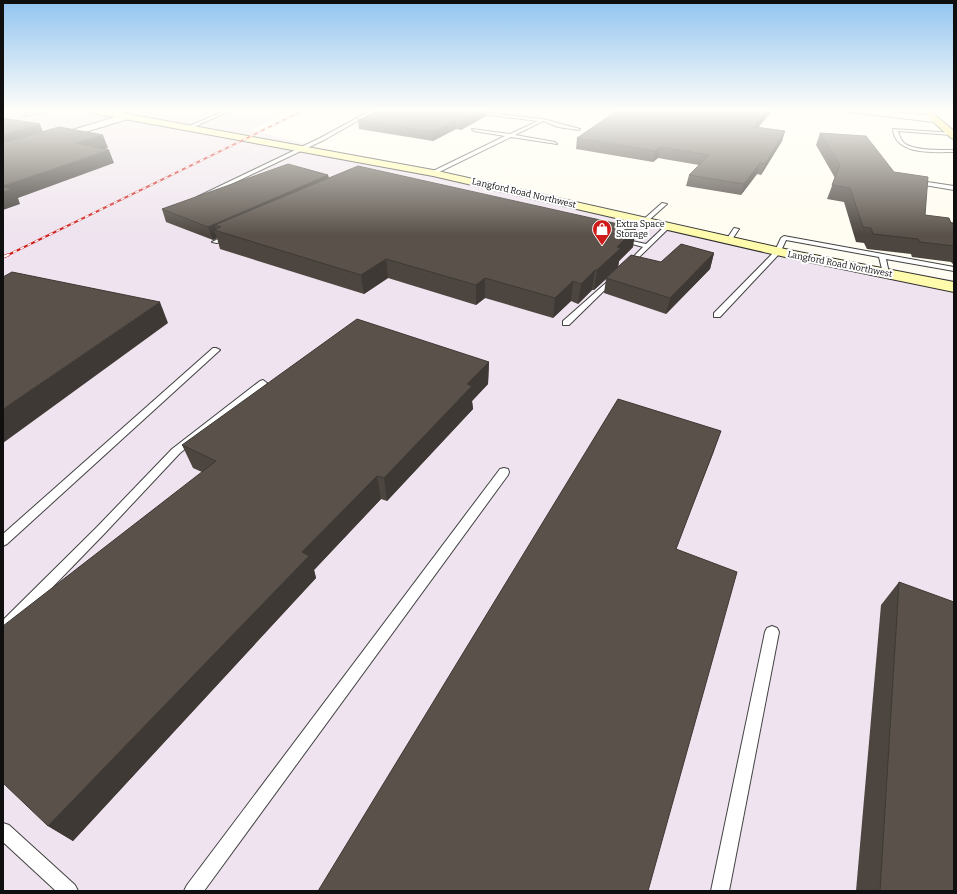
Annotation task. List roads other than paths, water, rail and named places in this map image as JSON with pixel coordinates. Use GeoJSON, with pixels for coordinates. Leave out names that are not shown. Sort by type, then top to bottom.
{"type":"FeatureCollection","features":[{"type":"Feature","properties":{"kind":"street","name":"Langford Road Northwest"},"geometry":{"type":"LineString","coordinates":[[318,152],[433,172],[646,220],[778,252],[954,287]]}},
{"type":"Feature","properties":{"kind":"lane"},"geometry":{"type":"LineString","coordinates":[[194,200],[297,152]]}},
{"type":"Feature","properties":{"kind":"lane"},"geometry":{"type":"LineString","coordinates":[[433,172],[476,152]]}},
{"type":"Feature","properties":{"kind":"lane"},"geometry":{"type":"LineString","coordinates":[[909,182],[954,188]]}},
{"type":"Feature","properties":{"kind":"lane"},"geometry":{"type":"LineString","coordinates":[[646,220],[664,204]]}},
{"type":"Feature","properties":{"kind":"lane"},"geometry":{"type":"LineString","coordinates":[[566,323],[668,226]]}},
{"type":"Feature","properties":{"kind":"lane"},"geometry":{"type":"LineString","coordinates":[[729,240],[736,229]]}},
{"type":"Feature","properties":{"kind":"lane"},"geometry":{"type":"LineString","coordinates":[[215,242],[236,233]]}},
{"type":"Feature","properties":{"kind":"lane"},"geometry":{"type":"LineString","coordinates":[[617,238],[647,246]]}},
{"type":"Feature","properties":{"kind":"lane"},"geometry":{"type":"LineString","coordinates":[[717,315],[778,252],[784,238],[954,269]]}},
{"type":"Feature","properties":{"kind":"lane"},"geometry":{"type":"LineString","coordinates":[[882,256],[886,273]]}},
{"type":"Feature","properties":{"kind":"lane"},"geometry":{"type":"LineString","coordinates":[[3,541],[216,350]]}},
{"type":"Feature","properties":{"kind":"lane"},"geometry":{"type":"LineString","coordinates":[[3,629],[101,530],[176,451],[263,383]]}},
{"type":"Feature","properties":{"kind":"lane"},"geometry":{"type":"LineString","coordinates":[[193,891],[504,472]]}},
{"type":"Feature","properties":{"kind":"lane"},"geometry":{"type":"LineString","coordinates":[[720,891],[772,632]]}},
{"type":"Feature","properties":{"kind":"lane"},"geometry":{"type":"LineString","coordinates":[[3,831],[69,891]]}},
{"type":"Feature","properties":{"kind":"railway"},"geometry":{"type":"LineString","coordinates":[[6,256],[219,152]]}},
{"type":"Feature","properties":{"kind":"railway"},"geometry":{"type":"LineString","coordinates":[[3,257],[8,255]]}},
{"type":"Feature","properties":{"kind":"place","name":"Extra Space Storage"},"geometry":{"type":"Point","coordinates":[602,246]}}]}
